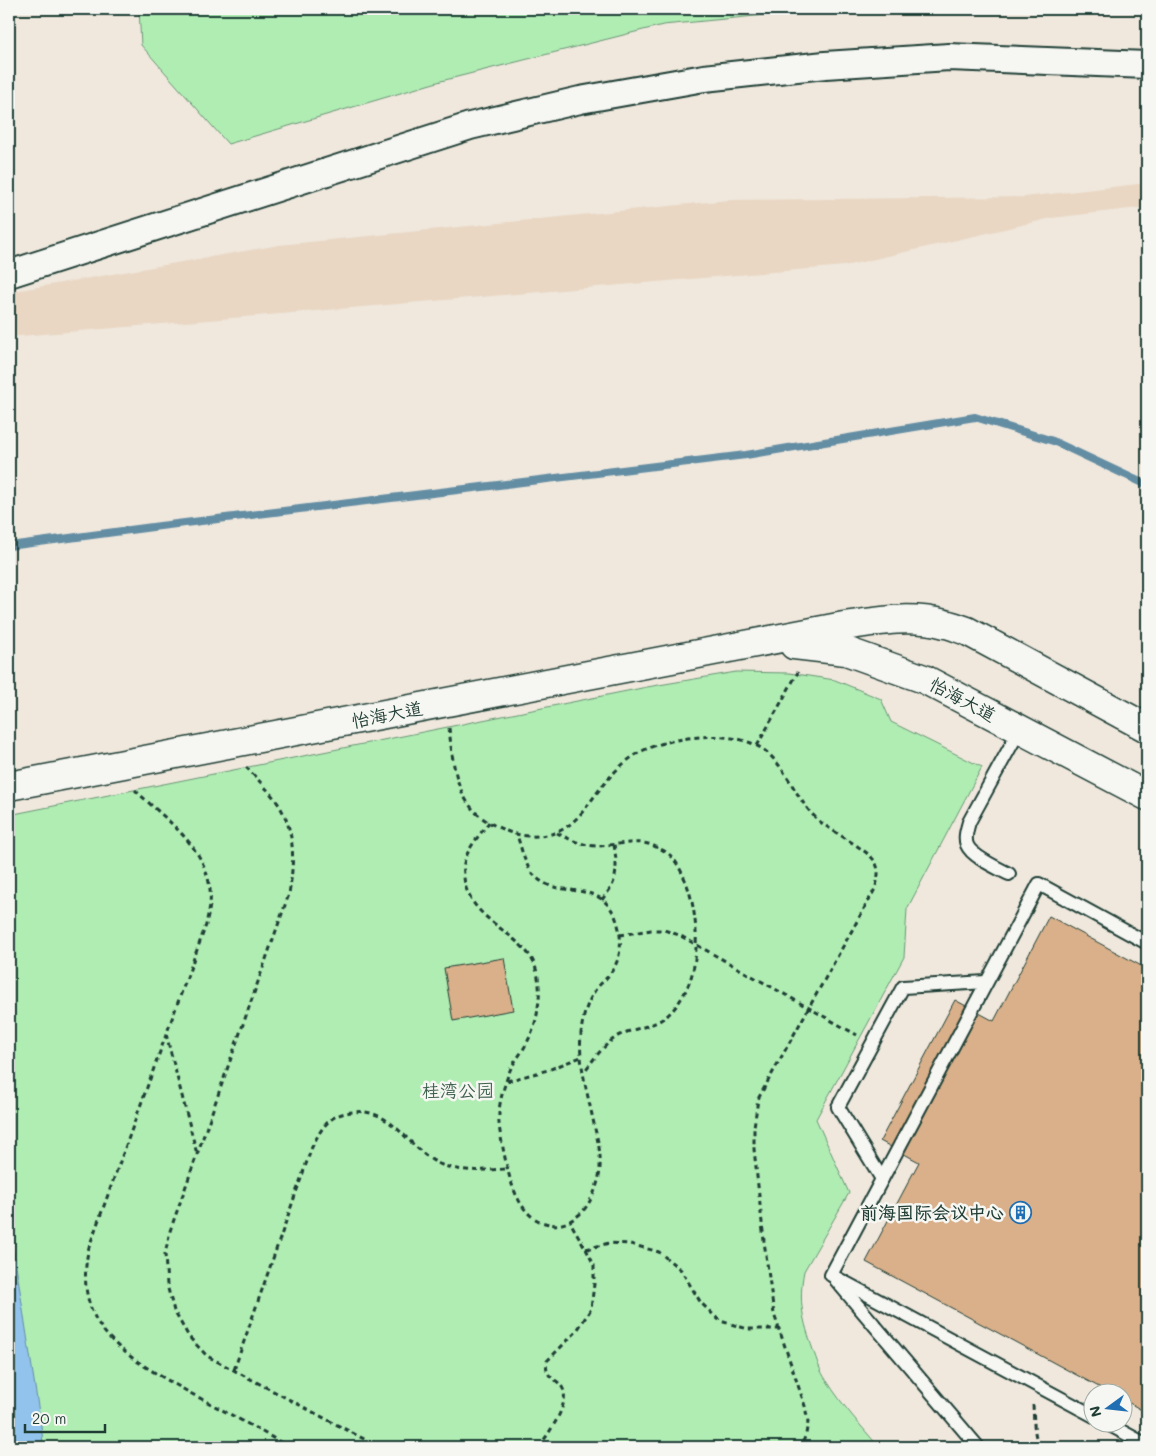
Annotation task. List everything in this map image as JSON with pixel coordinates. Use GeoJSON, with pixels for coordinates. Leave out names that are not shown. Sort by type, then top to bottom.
{"type":"FeatureCollection","features":[{"type":"Feature","properties":{"kind":"street"},"geometry":{"type":"LineString","coordinates":[[9,274],[470,126],[580,100],[704,78],[825,65],[949,57],[1147,65]]}},
{"type":"Feature","properties":{"kind":"street","name":"怡海大道"},"geometry":{"type":"LineString","coordinates":[[9,786],[844,626],[912,619],[944,623],[967,631],[1147,728]]}},
{"type":"Feature","properties":{"kind":"street","name":"怡海大道"},"geometry":{"type":"LineString","coordinates":[[765,642],[846,651],[924,679],[1147,796]]}},
{"type":"Feature","properties":{"kind":"lane"},"geometry":{"type":"LineString","coordinates":[[1009,874],[971,852],[966,839],[969,822],[1020,729]]}},
{"type":"Feature","properties":{"kind":"lane"},"geometry":{"type":"LineString","coordinates":[[831,1274],[1039,884],[1147,943]]}},
{"type":"Feature","properties":{"kind":"lane"},"geometry":{"type":"LineString","coordinates":[[882,1179],[838,1107],[903,986],[986,982]]}},
{"type":"Feature","properties":{"kind":"lane"},"geometry":{"type":"LineString","coordinates":[[831,1274],[1084,1411]]}},
{"type":"Feature","properties":{"kind":"lane"},"geometry":{"type":"LineString","coordinates":[[831,1274],[978,1447]]}},
{"type":"Feature","properties":{"kind":"lane"},"geometry":{"type":"LineString","coordinates":[[1128,1434],[1147,1444]]}},
{"type":"Feature","properties":{"kind":"path"},"geometry":{"type":"LineString","coordinates":[[757,746],[802,665]]}},
{"type":"Feature","properties":{"kind":"path"},"geometry":{"type":"LineString","coordinates":[[449,727],[457,776],[463,794],[471,808],[495,826],[517,835],[538,836],[556,833],[572,824],[609,778],[643,751],[664,743],[704,736],[728,738],[751,743],[767,752],[783,769],[808,810],[822,824],[872,856],[877,864],[879,877],[875,890],[758,1099],[754,1127],[754,1149],[774,1314],[805,1406],[808,1422],[801,1447]]}},
{"type":"Feature","properties":{"kind":"path"},"geometry":{"type":"LineString","coordinates":[[245,766],[278,804],[288,822],[293,846],[293,869],[289,894],[170,1231],[165,1254],[167,1285],[174,1311],[189,1337],[207,1356],[378,1447]]}},
{"type":"Feature","properties":{"kind":"path"},"geometry":{"type":"LineString","coordinates":[[132,787],[190,842],[200,858],[206,874],[210,905],[206,924],[89,1247],[85,1264],[88,1298],[99,1325],[119,1349],[152,1371],[289,1447]]}},
{"type":"Feature","properties":{"kind":"path"},"geometry":{"type":"LineString","coordinates":[[489,822],[471,846],[464,864],[465,882],[470,899],[482,913],[513,937],[532,959],[539,990],[534,1027],[511,1069],[502,1093],[498,1115],[507,1168],[514,1191],[524,1209],[536,1221],[554,1226],[570,1222],[582,1212],[594,1194],[600,1168],[598,1142],[581,1057],[581,1034],[585,1010],[596,990],[611,974],[619,959],[621,941],[614,915],[602,900],[585,892],[548,886],[536,878],[526,862],[517,835]]}},
{"type":"Feature","properties":{"kind":"path"},"geometry":{"type":"LineString","coordinates":[[556,833],[580,844],[595,846],[636,843],[654,845],[671,856],[684,877],[693,907],[696,945],[693,971],[677,1006],[668,1016],[615,1038],[600,1052],[584,1072]]}},
{"type":"Feature","properties":{"kind":"path"},"geometry":{"type":"LineString","coordinates":[[602,900],[612,886],[615,872],[614,844]]}},
{"type":"Feature","properties":{"kind":"path"},"geometry":{"type":"LineString","coordinates":[[620,935],[664,930],[678,935],[872,1044]]}},
{"type":"Feature","properties":{"kind":"path"},"geometry":{"type":"LineString","coordinates":[[166,1033],[197,1155]]}},
{"type":"Feature","properties":{"kind":"path"},"geometry":{"type":"LineString","coordinates":[[507,1081],[548,1070],[581,1057]]}},
{"type":"Feature","properties":{"kind":"path"},"geometry":{"type":"LineString","coordinates":[[234,1370],[312,1147],[320,1130],[332,1118],[344,1113],[360,1111],[378,1115],[393,1124],[426,1156],[440,1164],[458,1170],[473,1171],[507,1168]]}},
{"type":"Feature","properties":{"kind":"path"},"geometry":{"type":"LineString","coordinates":[[539,1447],[557,1419],[565,1399],[562,1387],[548,1373],[546,1368],[547,1361],[576,1332],[591,1309],[594,1265],[570,1222]]}},
{"type":"Feature","properties":{"kind":"path"},"geometry":{"type":"LineString","coordinates":[[586,1249],[609,1244],[630,1244],[659,1252],[681,1270],[701,1303],[720,1321],[748,1330],[780,1330]]}},
{"type":"Feature","properties":{"kind":"path"},"geometry":{"type":"LineString","coordinates":[[1030,1382],[1037,1443],[1040,1447]]}},
{"type":"Feature","properties":{"kind":"shaded area"},"geometry":{"type":"Polygon","coordinates":[[[1147,183],[1147,207],[1052,218],[845,266],[9,337],[9,292],[279,245],[728,200],[1024,197],[1147,183]]]}},
{"type":"Feature","properties":{"kind":"green space"},"geometry":{"type":"Polygon","coordinates":[[[139,9],[828,9],[663,25],[441,81],[228,144],[141,45],[139,9]]]}},
{"type":"Feature","properties":{"kind":"green space","name":"桂湾公园"},"geometry":{"type":"Polygon","coordinates":[[[736,672],[789,673],[835,680],[881,699],[891,722],[982,767],[907,909],[904,957],[816,1119],[849,1193],[804,1271],[801,1292],[804,1320],[813,1350],[825,1377],[845,1407],[879,1447],[735,1444],[598,1447],[9,1447],[9,815],[647,687],[736,672]]]}},
{"type":"Feature","properties":{"kind":"water"},"geometry":{"type":"Polygon","coordinates":[[[9,1220],[42,1432],[43,1447],[9,1447],[9,1220]]]}},
{"type":"Feature","properties":{"kind":"building","name":"前海国际会议中心"},"geometry":{"type":"Polygon","coordinates":[[[1049,916],[1147,969],[1147,1413],[1134,1406],[1134,1384],[1093,1384],[866,1262],[919,1162],[880,1141],[955,1000],[994,1021],[1049,916]]]}},
{"type":"Feature","properties":{"kind":"building"},"geometry":{"type":"Polygon","coordinates":[[[504,958],[513,1010],[453,1021],[444,968],[504,958]]]}},
{"type":"Feature","properties":{"kind":"waterway"},"geometry":{"type":"LineString","coordinates":[[9,546],[746,455],[975,417],[1053,441],[1147,485]]}},
{"type":"Feature","properties":{"kind":"place","name":"前海国际会议中心"},"geometry":{"type":"Point","coordinates":[1020,1212]}}]}
